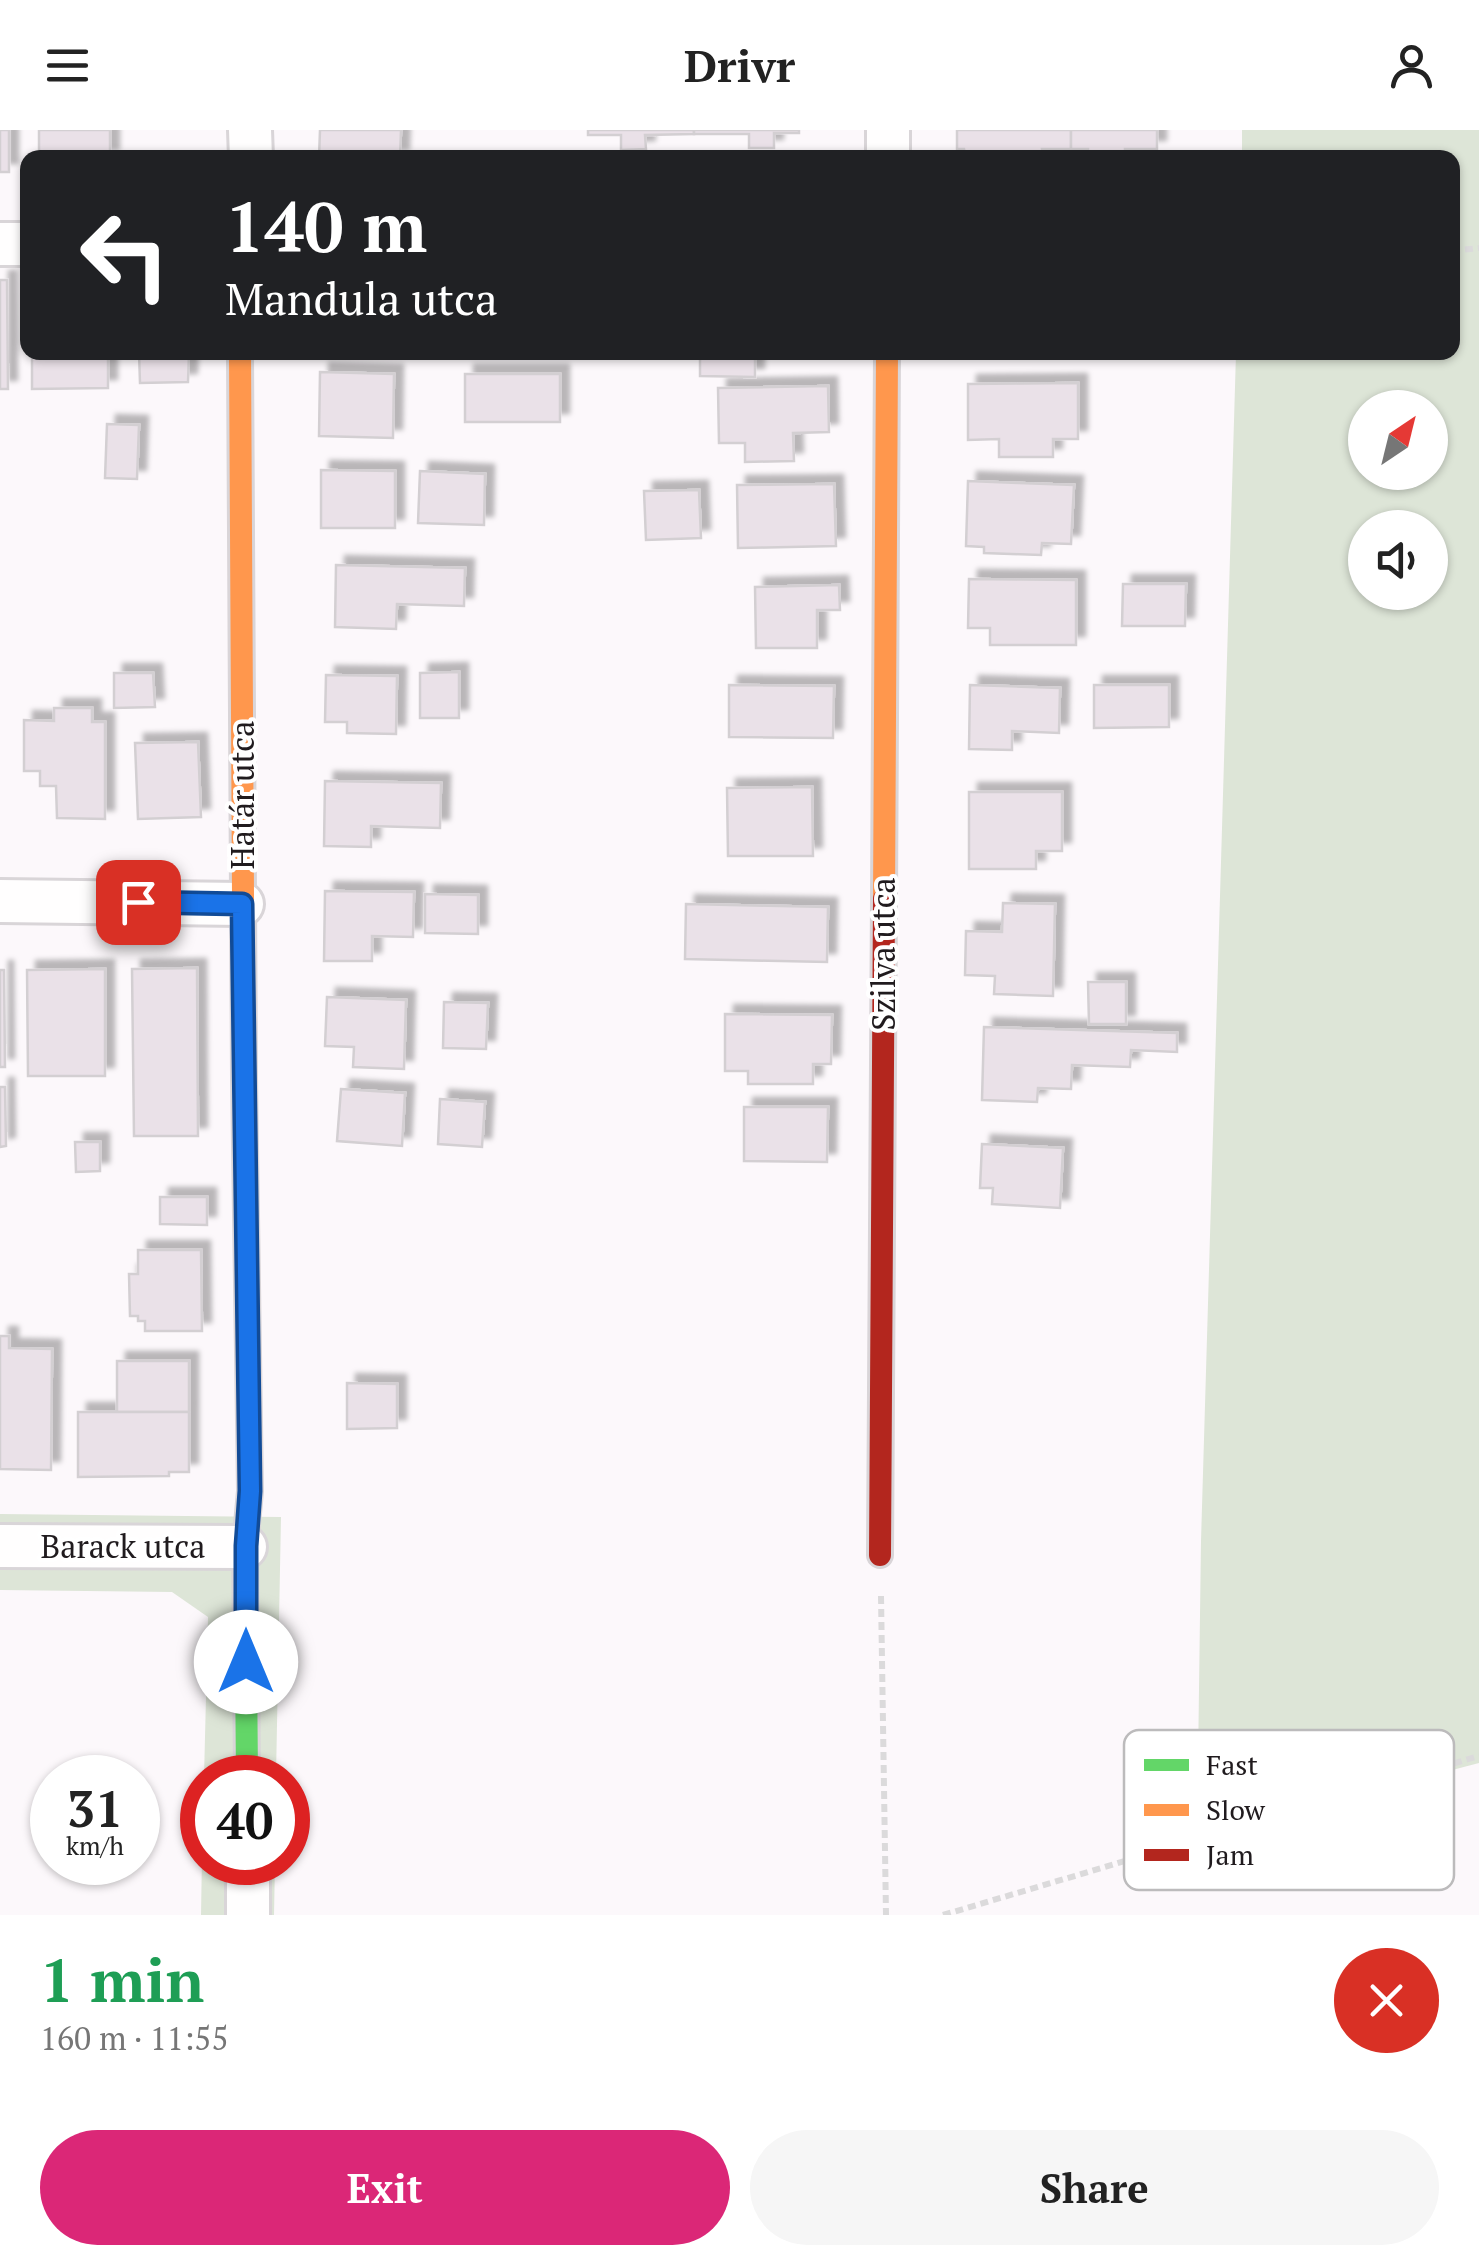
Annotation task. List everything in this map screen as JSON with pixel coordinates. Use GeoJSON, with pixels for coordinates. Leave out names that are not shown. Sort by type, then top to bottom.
{"type":"FeatureCollection","features":[{"type":"Feature","properties":{"kind":"street","name":"Határ utca"},"geometry":{"type":"LineString","coordinates":[[240,360],[250,1491],[246,1546],[247,1755]]}},
{"type":"Feature","properties":{"kind":"street","name":"Szilva utca"},"geometry":{"type":"LineString","coordinates":[[880,1555],[887,360]]}},
{"type":"Feature","properties":{"kind":"street"},"geometry":{"type":"LineString","coordinates":[[0,901],[242,904]]}},
{"type":"Feature","properties":{"kind":"street","name":"Barack utca"},"geometry":{"type":"LineString","coordinates":[[0,1546],[246,1546]]}},
{"type":"Feature","properties":{"kind":"street"},"geometry":{"type":"LineString","coordinates":[[248,1885],[248,1915]]}},
{"type":"Feature","properties":{"kind":"path"},"geometry":{"type":"LineString","coordinates":[[880,1555],[886,1915]]}},
{"type":"Feature","properties":{"kind":"path"},"geometry":{"type":"LineString","coordinates":[[1454,1763],[1479,1756]]}},
{"type":"Feature","properties":{"kind":"path"},"geometry":{"type":"LineString","coordinates":[[943,1915],[1124,1861]]}},
{"type":"Feature","properties":{"kind":"shaded area"},"geometry":{"type":"Polygon","coordinates":[[[1242,130],[1479,130],[1479,1763],[1454,1770],[1454,1730],[1198,1730],[1236,360],[1460,360],[1460,150],[1242,150],[1242,130]]]}},
{"type":"Feature","properties":{"kind":"shaded area"},"geometry":{"type":"Polygon","coordinates":[[[0,1514],[281,1517],[276,1755],[205,1755],[208,1617],[172,1592],[0,1590],[0,1514]]]}},
{"type":"Feature","properties":{"kind":"shaded area"},"geometry":{"type":"Polygon","coordinates":[[[202,1885],[275,1885],[274,1915],[201,1915],[202,1885]]]}},
{"type":"Feature","properties":{"kind":"building"},"geometry":{"type":"Polygon","coordinates":[[[0,130],[9,130],[9,172],[0,172],[0,130]]]}},
{"type":"Feature","properties":{"kind":"building"},"geometry":{"type":"Polygon","coordinates":[[[39,130],[110,130],[110,150],[39,150],[39,130]]]}},
{"type":"Feature","properties":{"kind":"building"},"geometry":{"type":"Polygon","coordinates":[[[320,130],[401,130],[400,150],[319,150],[320,130]]]}},
{"type":"Feature","properties":{"kind":"building"},"geometry":{"type":"Polygon","coordinates":[[[588,130],[694,130],[694,134],[645,135],[646,149],[621,150],[621,135],[588,135],[588,130]]]}},
{"type":"Feature","properties":{"kind":"building"},"geometry":{"type":"Polygon","coordinates":[[[694,130],[799,133],[774,133],[774,148],[749,148],[749,134],[694,134],[694,130]]]}},
{"type":"Feature","properties":{"kind":"building"},"geometry":{"type":"Polygon","coordinates":[[[957,130],[1071,130],[1071,149],[957,149],[957,130]]]}},
{"type":"Feature","properties":{"kind":"building"},"geometry":{"type":"Polygon","coordinates":[[[1071,130],[1157,130],[1157,149],[1071,149],[1071,130]]]}},
{"type":"Feature","properties":{"kind":"building"},"geometry":{"type":"Polygon","coordinates":[[[0,280],[7,280],[8,389],[0,389],[0,280]]]}},
{"type":"Feature","properties":{"kind":"building"},"geometry":{"type":"Polygon","coordinates":[[[32,360],[108,360],[108,388],[32,389],[32,360]]]}},
{"type":"Feature","properties":{"kind":"building"},"geometry":{"type":"Polygon","coordinates":[[[139,360],[189,360],[188,382],[140,383],[139,360]]]}},
{"type":"Feature","properties":{"kind":"building"},"geometry":{"type":"Polygon","coordinates":[[[700,360],[755,360],[755,377],[700,376],[700,360]]]}},
{"type":"Feature","properties":{"kind":"building"},"geometry":{"type":"Polygon","coordinates":[[[320,372],[394,374],[393,438],[319,436],[320,372]]]}},
{"type":"Feature","properties":{"kind":"building"},"geometry":{"type":"Polygon","coordinates":[[[465,374],[560,374],[560,422],[465,422],[465,374]]]}},
{"type":"Feature","properties":{"kind":"building"},"geometry":{"type":"Polygon","coordinates":[[[1078,383],[1078,439],[1053,439],[1053,457],[999,457],[999,439],[968,440],[968,384],[1078,383]]]}},
{"type":"Feature","properties":{"kind":"building"},"geometry":{"type":"Polygon","coordinates":[[[828,386],[829,432],[793,433],[794,461],[745,462],[745,443],[719,443],[718,388],[828,386]]]}},
{"type":"Feature","properties":{"kind":"building"},"geometry":{"type":"Polygon","coordinates":[[[107,424],[139,425],[137,479],[105,478],[107,424]]]}},
{"type":"Feature","properties":{"kind":"building"},"geometry":{"type":"Polygon","coordinates":[[[321,470],[395,471],[395,528],[321,528],[321,470]]]}},
{"type":"Feature","properties":{"kind":"building"},"geometry":{"type":"Polygon","coordinates":[[[420,471],[485,474],[484,525],[418,523],[420,471]]]}},
{"type":"Feature","properties":{"kind":"building"},"geometry":{"type":"Polygon","coordinates":[[[968,481],[1074,485],[1071,544],[1042,543],[1041,555],[984,553],[984,547],[966,546],[968,481]]]}},
{"type":"Feature","properties":{"kind":"building"},"geometry":{"type":"Polygon","coordinates":[[[834,484],[836,546],[738,548],[737,485],[834,484]]]}},
{"type":"Feature","properties":{"kind":"building"},"geometry":{"type":"Polygon","coordinates":[[[699,490],[701,538],[646,540],[644,491],[699,490]]]}},
{"type":"Feature","properties":{"kind":"building"},"geometry":{"type":"Polygon","coordinates":[[[336,565],[465,568],[464,606],[397,604],[396,629],[335,627],[336,565]]]}},
{"type":"Feature","properties":{"kind":"building"},"geometry":{"type":"Polygon","coordinates":[[[969,579],[1076,580],[1076,645],[990,645],[990,628],[968,628],[969,579]]]}},
{"type":"Feature","properties":{"kind":"building"},"geometry":{"type":"Polygon","coordinates":[[[1123,584],[1186,584],[1185,626],[1122,626],[1123,584]]]}},
{"type":"Feature","properties":{"kind":"building"},"geometry":{"type":"Polygon","coordinates":[[[839,585],[840,610],[817,610],[817,648],[756,648],[755,587],[839,585]]]}},
{"type":"Feature","properties":{"kind":"building"},"geometry":{"type":"Polygon","coordinates":[[[459,672],[459,718],[420,718],[420,673],[459,672]]]}},
{"type":"Feature","properties":{"kind":"building"},"geometry":{"type":"Polygon","coordinates":[[[114,673],[153,673],[155,707],[114,708],[114,673]]]}},
{"type":"Feature","properties":{"kind":"building"},"geometry":{"type":"Polygon","coordinates":[[[326,675],[397,676],[396,734],[347,733],[347,722],[325,722],[326,675]]]}},
{"type":"Feature","properties":{"kind":"building"},"geometry":{"type":"Polygon","coordinates":[[[729,685],[834,686],[833,738],[729,737],[729,685]]]}},
{"type":"Feature","properties":{"kind":"building"},"geometry":{"type":"Polygon","coordinates":[[[970,685],[1060,688],[1059,733],[1012,731],[1012,750],[969,749],[970,685]]]}},
{"type":"Feature","properties":{"kind":"building"},"geometry":{"type":"Polygon","coordinates":[[[1094,685],[1169,685],[1169,727],[1094,728],[1094,685]]]}},
{"type":"Feature","properties":{"kind":"building"},"geometry":{"type":"Polygon","coordinates":[[[54,708],[92,708],[92,722],[105,722],[105,819],[57,818],[56,786],[40,786],[40,771],[24,771],[24,720],[54,721],[54,708]]]}},
{"type":"Feature","properties":{"kind":"building"},"geometry":{"type":"Polygon","coordinates":[[[198,742],[201,817],[138,819],[135,743],[198,742]]]}},
{"type":"Feature","properties":{"kind":"building"},"geometry":{"type":"Polygon","coordinates":[[[325,781],[441,783],[440,828],[371,826],[371,847],[324,846],[325,781]]]}},
{"type":"Feature","properties":{"kind":"building"},"geometry":{"type":"Polygon","coordinates":[[[812,787],[813,856],[728,856],[727,788],[812,787]]]}},
{"type":"Feature","properties":{"kind":"building"},"geometry":{"type":"Polygon","coordinates":[[[969,792],[1062,792],[1062,851],[1036,851],[1036,869],[969,869],[969,792]]]}},
{"type":"Feature","properties":{"kind":"building"},"geometry":{"type":"Polygon","coordinates":[[[325,891],[414,892],[413,937],[372,936],[372,961],[324,961],[325,891]]]}},
{"type":"Feature","properties":{"kind":"building"},"geometry":{"type":"Polygon","coordinates":[[[425,894],[478,895],[478,934],[425,933],[425,894]]]}},
{"type":"Feature","properties":{"kind":"building"},"geometry":{"type":"Polygon","coordinates":[[[1003,903],[1055,904],[1053,996],[994,994],[995,976],[965,975],[966,931],[1002,932],[1003,903]]]}},
{"type":"Feature","properties":{"kind":"building"},"geometry":{"type":"Polygon","coordinates":[[[686,904],[828,907],[827,962],[685,959],[686,904]]]}},
{"type":"Feature","properties":{"kind":"building"},"geometry":{"type":"Polygon","coordinates":[[[197,968],[198,1136],[134,1136],[132,969],[197,968]]]}},
{"type":"Feature","properties":{"kind":"building"},"geometry":{"type":"Polygon","coordinates":[[[105,969],[105,1076],[28,1076],[27,970],[105,969]]]}},
{"type":"Feature","properties":{"kind":"building"},"geometry":{"type":"Polygon","coordinates":[[[0,970],[4,970],[5,1067],[0,1067],[0,970]]]}},
{"type":"Feature","properties":{"kind":"building"},"geometry":{"type":"Polygon","coordinates":[[[1088,982],[1126,982],[1126,1024],[1089,1024],[1088,982]]]}},
{"type":"Feature","properties":{"kind":"building"},"geometry":{"type":"Polygon","coordinates":[[[327,997],[406,1000],[404,1069],[353,1067],[354,1047],[325,1046],[327,997]]]}},
{"type":"Feature","properties":{"kind":"building"},"geometry":{"type":"Polygon","coordinates":[[[444,1002],[488,1003],[486,1049],[443,1048],[444,1002]]]}},
{"type":"Feature","properties":{"kind":"building"},"geometry":{"type":"Polygon","coordinates":[[[725,1014],[832,1015],[831,1064],[813,1064],[813,1084],[748,1084],[748,1071],[725,1071],[725,1014]]]}},
{"type":"Feature","properties":{"kind":"building"},"geometry":{"type":"Polygon","coordinates":[[[984,1027],[1177,1033],[1177,1052],[1131,1050],[1130,1067],[1072,1065],[1071,1089],[1038,1088],[1037,1102],[982,1100],[984,1027]]]}},
{"type":"Feature","properties":{"kind":"building"},"geometry":{"type":"Polygon","coordinates":[[[0,1087],[5,1087],[6,1146],[0,1147],[0,1087]]]}},
{"type":"Feature","properties":{"kind":"building"},"geometry":{"type":"Polygon","coordinates":[[[341,1089],[405,1093],[402,1146],[337,1141],[341,1089]]]}},
{"type":"Feature","properties":{"kind":"building"},"geometry":{"type":"Polygon","coordinates":[[[440,1099],[485,1102],[482,1147],[438,1144],[440,1099]]]}},
{"type":"Feature","properties":{"kind":"building"},"geometry":{"type":"Polygon","coordinates":[[[744,1107],[828,1107],[827,1162],[744,1161],[744,1107]]]}},
{"type":"Feature","properties":{"kind":"building"},"geometry":{"type":"Polygon","coordinates":[[[75,1142],[100,1142],[100,1171],[76,1172],[75,1142]]]}},
{"type":"Feature","properties":{"kind":"building"},"geometry":{"type":"Polygon","coordinates":[[[982,1144],[1063,1148],[1060,1208],[992,1204],[993,1188],[980,1188],[982,1144]]]}},
{"type":"Feature","properties":{"kind":"building"},"geometry":{"type":"Polygon","coordinates":[[[160,1197],[207,1197],[207,1225],[160,1224],[160,1197]]]}},
{"type":"Feature","properties":{"kind":"building"},"geometry":{"type":"Polygon","coordinates":[[[138,1250],[201,1250],[202,1331],[145,1331],[145,1321],[130,1316],[129,1274],[138,1274],[138,1250]]]}},
{"type":"Feature","properties":{"kind":"building"},"geometry":{"type":"Polygon","coordinates":[[[0,1336],[9,1336],[9,1348],[52,1349],[51,1470],[0,1469],[0,1336]]]}},
{"type":"Feature","properties":{"kind":"building"},"geometry":{"type":"Polygon","coordinates":[[[117,1361],[189,1361],[189,1412],[117,1412],[117,1361]]]}},
{"type":"Feature","properties":{"kind":"building"},"geometry":{"type":"Polygon","coordinates":[[[347,1383],[397,1384],[397,1428],[347,1429],[347,1383]]]}},
{"type":"Feature","properties":{"kind":"building"},"geometry":{"type":"Polygon","coordinates":[[[78,1412],[189,1412],[189,1472],[169,1472],[169,1476],[78,1477],[78,1412]]]}},
{"type":"Feature","properties":{"kind":"traffic: fast"},"geometry":{"type":"LineString","coordinates":[[244,1077],[250,1491],[245,1547],[247,1755]]}},
{"type":"Feature","properties":{"kind":"traffic: slow"},"geometry":{"type":"LineString","coordinates":[[240,360],[244,1077]]}},
{"type":"Feature","properties":{"kind":"traffic: slow"},"geometry":{"type":"LineString","coordinates":[[884,899],[887,360]]}},
{"type":"Feature","properties":{"kind":"traffic: jam"},"geometry":{"type":"LineString","coordinates":[[880,1555],[884,899]]}},
{"type":"Feature","properties":{"kind":"route"},"geometry":{"type":"LineString","coordinates":[[138,902],[242,904],[250,1491],[246,1662]]}}]}
